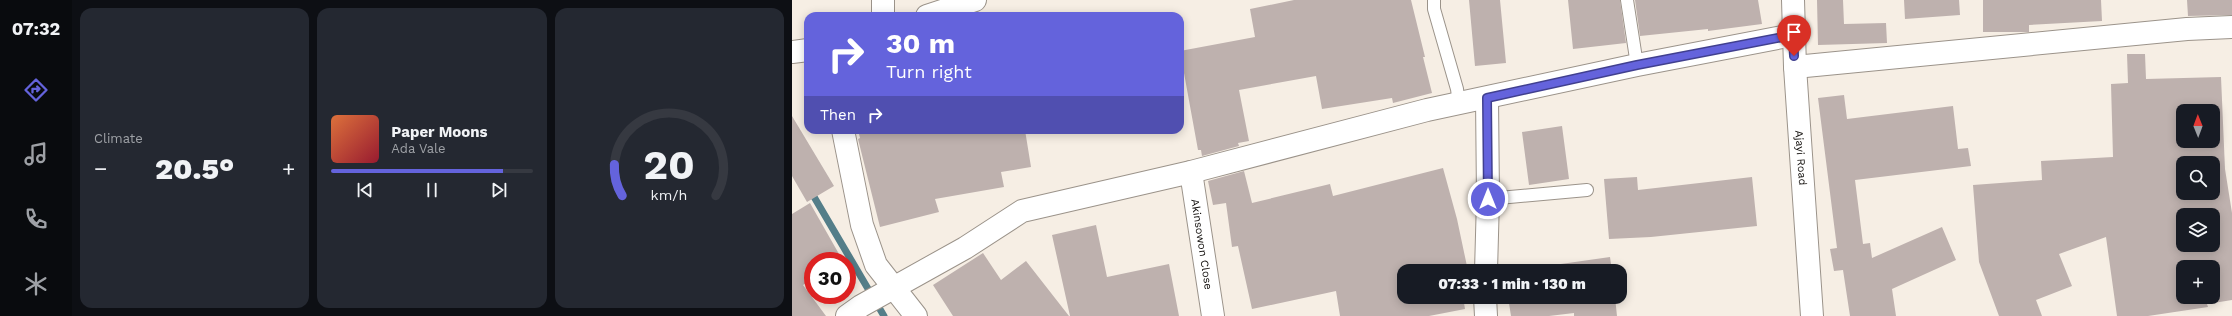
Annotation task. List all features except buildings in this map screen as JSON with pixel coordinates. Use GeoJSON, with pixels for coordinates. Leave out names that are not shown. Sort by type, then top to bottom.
{"type":"FeatureCollection","features":[{"type":"Feature","properties":{"kind":"street"},"geometry":{"type":"LineString","coordinates":[[883,0],[884,12]]}},
{"type":"Feature","properties":{"kind":"street"},"geometry":{"type":"LineString","coordinates":[[939,12],[975,0]]}},
{"type":"Feature","properties":{"kind":"street","name":"Ajayi Road"},"geometry":{"type":"LineString","coordinates":[[1794,0],[1793,35],[1812,316]]}},
{"type":"Feature","properties":{"kind":"street"},"geometry":{"type":"LineString","coordinates":[[1795,67],[2179,30],[2232,27]]}},
{"type":"Feature","properties":{"kind":"street"},"geometry":{"type":"LineString","coordinates":[[854,311],[965,248],[1022,211],[1191,172],[1459,104],[1637,65],[1793,35]]}},
{"type":"Feature","properties":{"kind":"street"},"geometry":{"type":"LineString","coordinates":[[792,52],[804,50]]}},
{"type":"Feature","properties":{"kind":"street"},"geometry":{"type":"LineString","coordinates":[[1486,264],[1488,199],[1487,98]]}},
{"type":"Feature","properties":{"kind":"street"},"geometry":{"type":"LineString","coordinates":[[844,134],[862,226],[876,265],[887,292],[916,316]]}},
{"type":"Feature","properties":{"kind":"street","name":"Akinsowon Close"},"geometry":{"type":"LineString","coordinates":[[1191,172],[1213,316]]}},
{"type":"Feature","properties":{"kind":"street"},"geometry":{"type":"LineString","coordinates":[[1485,304],[1486,316]]}},
{"type":"Feature","properties":{"kind":"lane"},"geometry":{"type":"LineString","coordinates":[[1434,0],[1434,9],[1457,89],[1459,104]]}},
{"type":"Feature","properties":{"kind":"lane"},"geometry":{"type":"LineString","coordinates":[[1627,0],[1637,65]]}},
{"type":"Feature","properties":{"kind":"lane"},"geometry":{"type":"LineString","coordinates":[[1488,199],[1587,190]]}},
{"type":"Feature","properties":{"kind":"waterway"},"geometry":{"type":"LineString","coordinates":[[810,190],[884,316]]}},
{"type":"Feature","properties":{"kind":"route"},"geometry":{"type":"LineString","coordinates":[[1488,199],[1487,98],[1637,65],[1793,35],[1794,56]]}}]}
